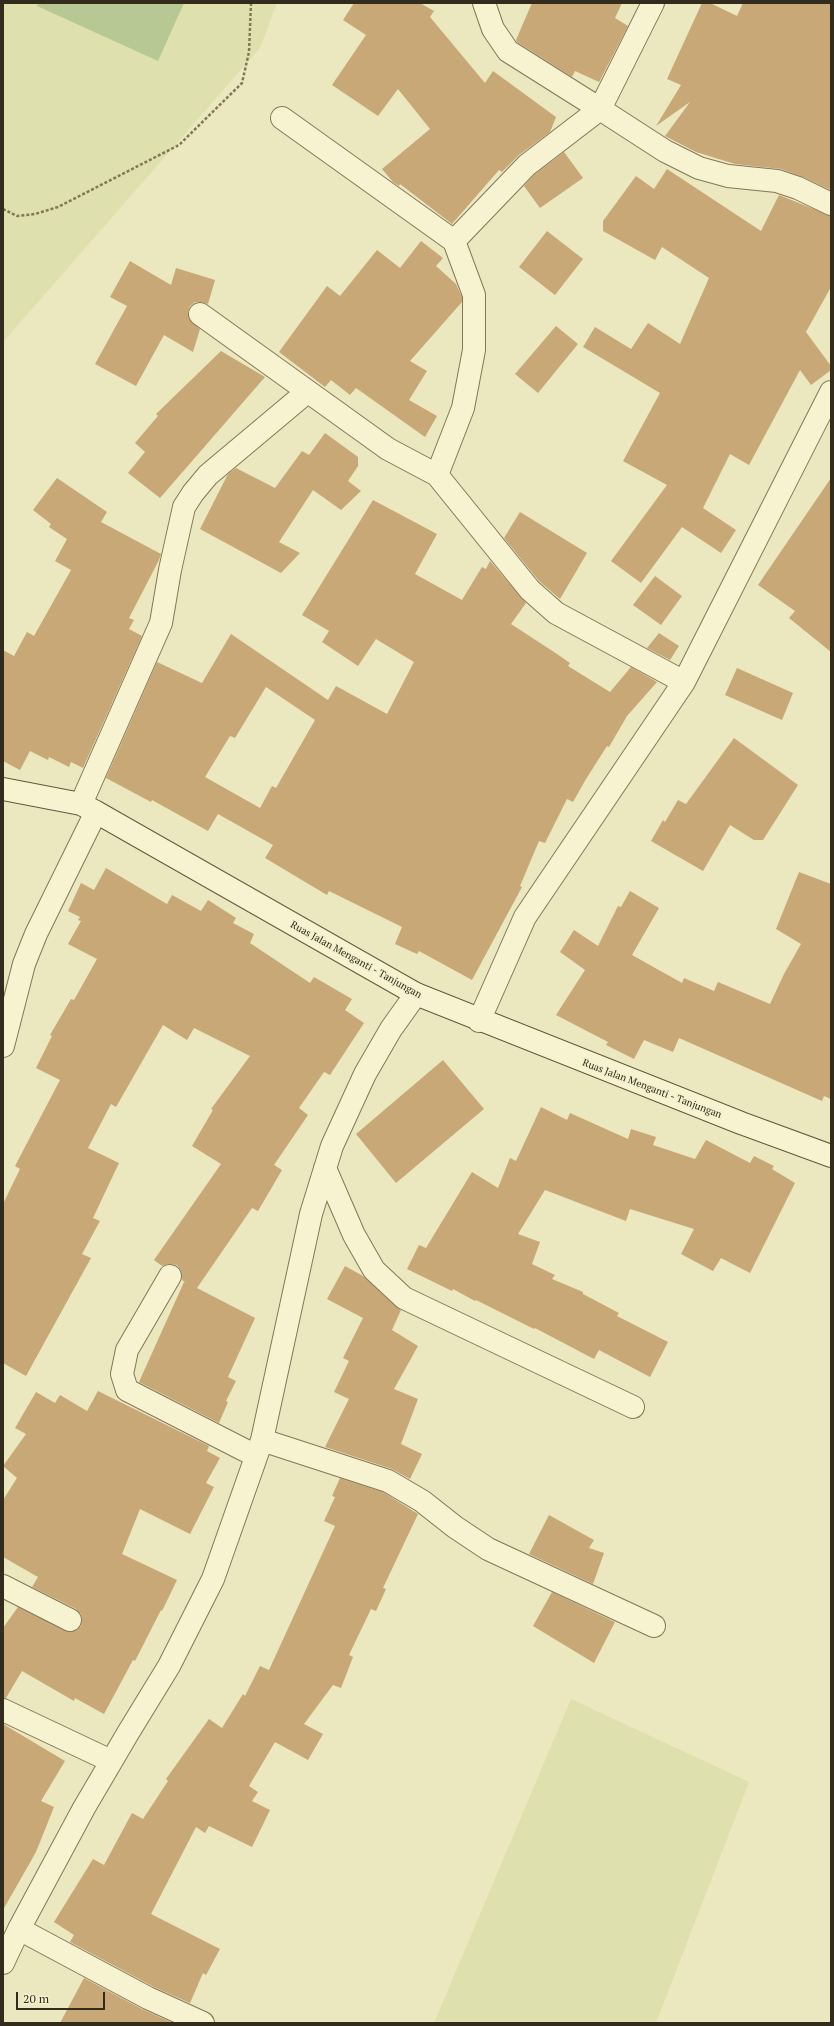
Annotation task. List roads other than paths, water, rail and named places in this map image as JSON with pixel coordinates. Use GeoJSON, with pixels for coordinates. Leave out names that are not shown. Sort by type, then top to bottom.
{"type":"FeatureCollection","features":[{"type":"Feature","properties":{"kind":"street"},"geometry":{"type":"LineString","coordinates":[[484,3],[494,29],[508,51],[665,151],[699,168],[728,176],[777,181],[798,188],[831,204]]}},
{"type":"Feature","properties":{"kind":"street"},"geometry":{"type":"LineString","coordinates":[[454,241],[527,165],[600,109],[653,3]]}},
{"type":"Feature","properties":{"kind":"street"},"geometry":{"type":"LineString","coordinates":[[282,118],[454,241],[474,295],[474,350],[463,408],[437,474]]}},
{"type":"Feature","properties":{"kind":"street"},"geometry":{"type":"LineString","coordinates":[[200,314],[388,449],[437,474],[530,590],[556,613],[684,682]]}},
{"type":"Feature","properties":{"kind":"street"},"geometry":{"type":"LineString","coordinates":[[3,1046],[24,964],[89,808],[161,623],[170,570],[184,507],[208,475],[307,392]]}},
{"type":"Feature","properties":{"kind":"street"},"geometry":{"type":"LineString","coordinates":[[479,1021],[525,917],[684,682],[831,392]]}},
{"type":"Feature","properties":{"kind":"street","name":"Ruas Jalan Menganti - Tanjungan"},"geometry":{"type":"LineString","coordinates":[[3,789],[89,808],[416,994],[479,1021],[741,1123],[831,1156]]}},
{"type":"Feature","properties":{"kind":"street"},"geometry":{"type":"LineString","coordinates":[[3,1963],[19,1929],[111,1761],[169,1666],[213,1579],[259,1448],[311,1214],[332,1146],[365,1074],[391,1029],[416,994]]}},
{"type":"Feature","properties":{"kind":"street"},"geometry":{"type":"LineString","coordinates":[[325,1168],[354,1236],[374,1270],[404,1298],[633,1407]]}},
{"type":"Feature","properties":{"kind":"street"},"geometry":{"type":"LineString","coordinates":[[170,1276],[127,1350],[122,1374],[127,1390],[259,1448],[388,1482],[422,1501],[455,1527],[488,1549],[654,1626]]}},
{"type":"Feature","properties":{"kind":"street"},"geometry":{"type":"LineString","coordinates":[[3,1586],[70,1620]]}},
{"type":"Feature","properties":{"kind":"street"},"geometry":{"type":"LineString","coordinates":[[3,1710],[111,1761]]}},
{"type":"Feature","properties":{"kind":"street"},"geometry":{"type":"LineString","coordinates":[[19,1929],[148,1998],[203,2023]]}}]}
